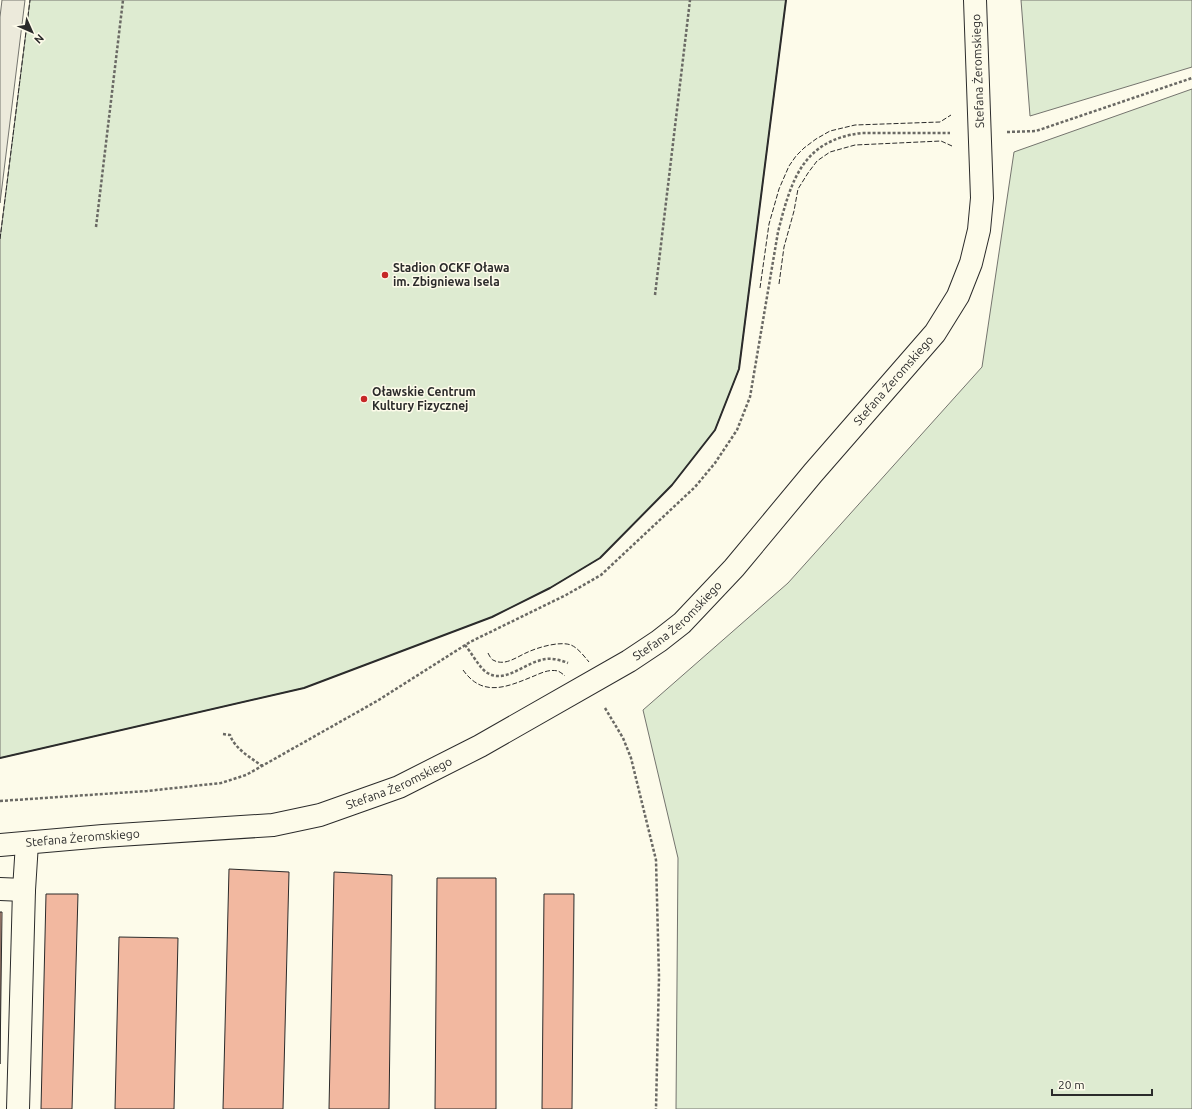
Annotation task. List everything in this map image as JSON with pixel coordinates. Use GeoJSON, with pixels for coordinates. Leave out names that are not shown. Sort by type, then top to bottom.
{"type":"FeatureCollection","features":[{"type":"Feature","properties":{"kind":"street","name":"Stefana Żeromskiego"},"geometry":{"type":"LineString","coordinates":[[0,845],[27,844],[103,836],[273,825],[320,815],[399,787],[480,746],[629,661],[659,641],[682,623],[734,568],[813,473],[935,333],[958,296],[972,263],[979,230],[982,198],[975,0]]}},
{"type":"Feature","properties":{"kind":"street"},"geometry":{"type":"LineString","coordinates":[[18,1109],[24,890],[27,844]]}},
{"type":"Feature","properties":{"kind":"street"},"geometry":{"type":"LineString","coordinates":[[0,889],[24,890]]}},
{"type":"Feature","properties":{"kind":"path"},"geometry":{"type":"LineString","coordinates":[[96,227],[123,0]]}},
{"type":"Feature","properties":{"kind":"path"},"geometry":{"type":"LineString","coordinates":[[655,295],[690,0]]}},
{"type":"Feature","properties":{"kind":"path"},"geometry":{"type":"LineString","coordinates":[[1001,132],[1036,131],[1192,78]]}},
{"type":"Feature","properties":{"kind":"path"},"geometry":{"type":"LineString","coordinates":[[0,800],[147,791],[206,785],[221,783],[246,774],[376,701],[465,645],[566,595],[601,575],[695,486],[719,458],[737,430],[750,397],[778,232],[793,181],[808,158],[824,145],[849,134],[951,133]]}},
{"type":"Feature","properties":{"kind":"path"},"geometry":{"type":"LineString","coordinates":[[465,645],[484,671],[494,676],[503,676],[538,660],[559,659],[571,664]]}},
{"type":"Feature","properties":{"kind":"path"},"geometry":{"type":"LineString","coordinates":[[603,705],[623,738],[631,758],[656,860],[659,977],[656,1109]]}},
{"type":"Feature","properties":{"kind":"path"},"geometry":{"type":"LineString","coordinates":[[222,734],[230,734],[237,747],[262,766]]}},
{"type":"Feature","properties":{"kind":"green space","name":"Stadion OCKF Oława im. Zbigniewa Isela"},"geometry":{"type":"Polygon","coordinates":[[[30,0],[786,0],[739,369],[715,430],[672,485],[600,558],[550,588],[492,617],[304,688],[0,758],[0,239],[30,0]]]}},
{"type":"Feature","properties":{"kind":"green space"},"geometry":{"type":"Polygon","coordinates":[[[1021,0],[1192,0],[1192,67],[1030,116],[1021,0]]]}},
{"type":"Feature","properties":{"kind":"green space"},"geometry":{"type":"Polygon","coordinates":[[[1192,89],[1192,1109],[676,1109],[678,858],[643,710],[788,583],[982,367],[1014,152],[1192,89]]]}},
{"type":"Feature","properties":{"kind":"shaded area"},"geometry":{"type":"Polygon","coordinates":[[[2,0],[25,0],[0,203],[0,17],[2,0]]]}},
{"type":"Feature","properties":{"kind":"building"},"geometry":{"type":"Polygon","coordinates":[[[229,869],[289,872],[283,1109],[223,1109],[229,869]]]}},
{"type":"Feature","properties":{"kind":"building"},"geometry":{"type":"Polygon","coordinates":[[[334,872],[392,875],[389,1109],[329,1109],[334,872]]]}},
{"type":"Feature","properties":{"kind":"building"},"geometry":{"type":"Polygon","coordinates":[[[437,878],[496,878],[496,1109],[435,1109],[437,878]]]}},
{"type":"Feature","properties":{"kind":"building"},"geometry":{"type":"Polygon","coordinates":[[[46,894],[78,894],[72,1109],[41,1109],[46,894]]]}},
{"type":"Feature","properties":{"kind":"building"},"geometry":{"type":"Polygon","coordinates":[[[544,894],[574,894],[572,1109],[542,1109],[544,894]]]}},
{"type":"Feature","properties":{"kind":"building"},"geometry":{"type":"Polygon","coordinates":[[[0,912],[2,912],[0,1064],[0,912]]]}},
{"type":"Feature","properties":{"kind":"building"},"geometry":{"type":"Polygon","coordinates":[[[119,937],[178,938],[174,1109],[115,1109],[119,937]]]}},
{"type":"Feature","properties":{"kind":"fence"},"geometry":{"type":"LineString","coordinates":[[0,239],[30,0]]}},
{"type":"Feature","properties":{"kind":"fence"},"geometry":{"type":"LineString","coordinates":[[760,288],[769,224],[779,189],[789,166],[804,148],[830,131],[855,125],[940,122],[951,115]]}},
{"type":"Feature","properties":{"kind":"fence"},"geometry":{"type":"LineString","coordinates":[[779,284],[784,247],[794,211],[798,189],[817,161],[830,152],[855,145],[941,141],[952,146]]}},
{"type":"Feature","properties":{"kind":"fence"},"geometry":{"type":"LineString","coordinates":[[488,653],[493,660],[498,662],[507,662],[528,652],[544,647],[555,644],[566,644],[576,648],[589,662]]}},
{"type":"Feature","properties":{"kind":"fence"},"geometry":{"type":"LineString","coordinates":[[463,670],[471,679],[479,684],[496,688],[514,684],[548,671],[558,671],[565,676]]}},
{"type":"Feature","properties":{"kind":"wall"},"geometry":{"type":"LineString","coordinates":[[0,758],[304,688],[492,617],[550,588],[600,558],[672,485],[715,430],[739,369],[786,0]]}},
{"type":"Feature","properties":{"kind":"place","name":"Stadion OCKF Oława im. Zbigniewa Isela"},"geometry":{"type":"Point","coordinates":[385,275]}},
{"type":"Feature","properties":{"kind":"place","name":"Oławskie Centrum Kultury Fizycznej"},"geometry":{"type":"Point","coordinates":[364,399]}}]}
